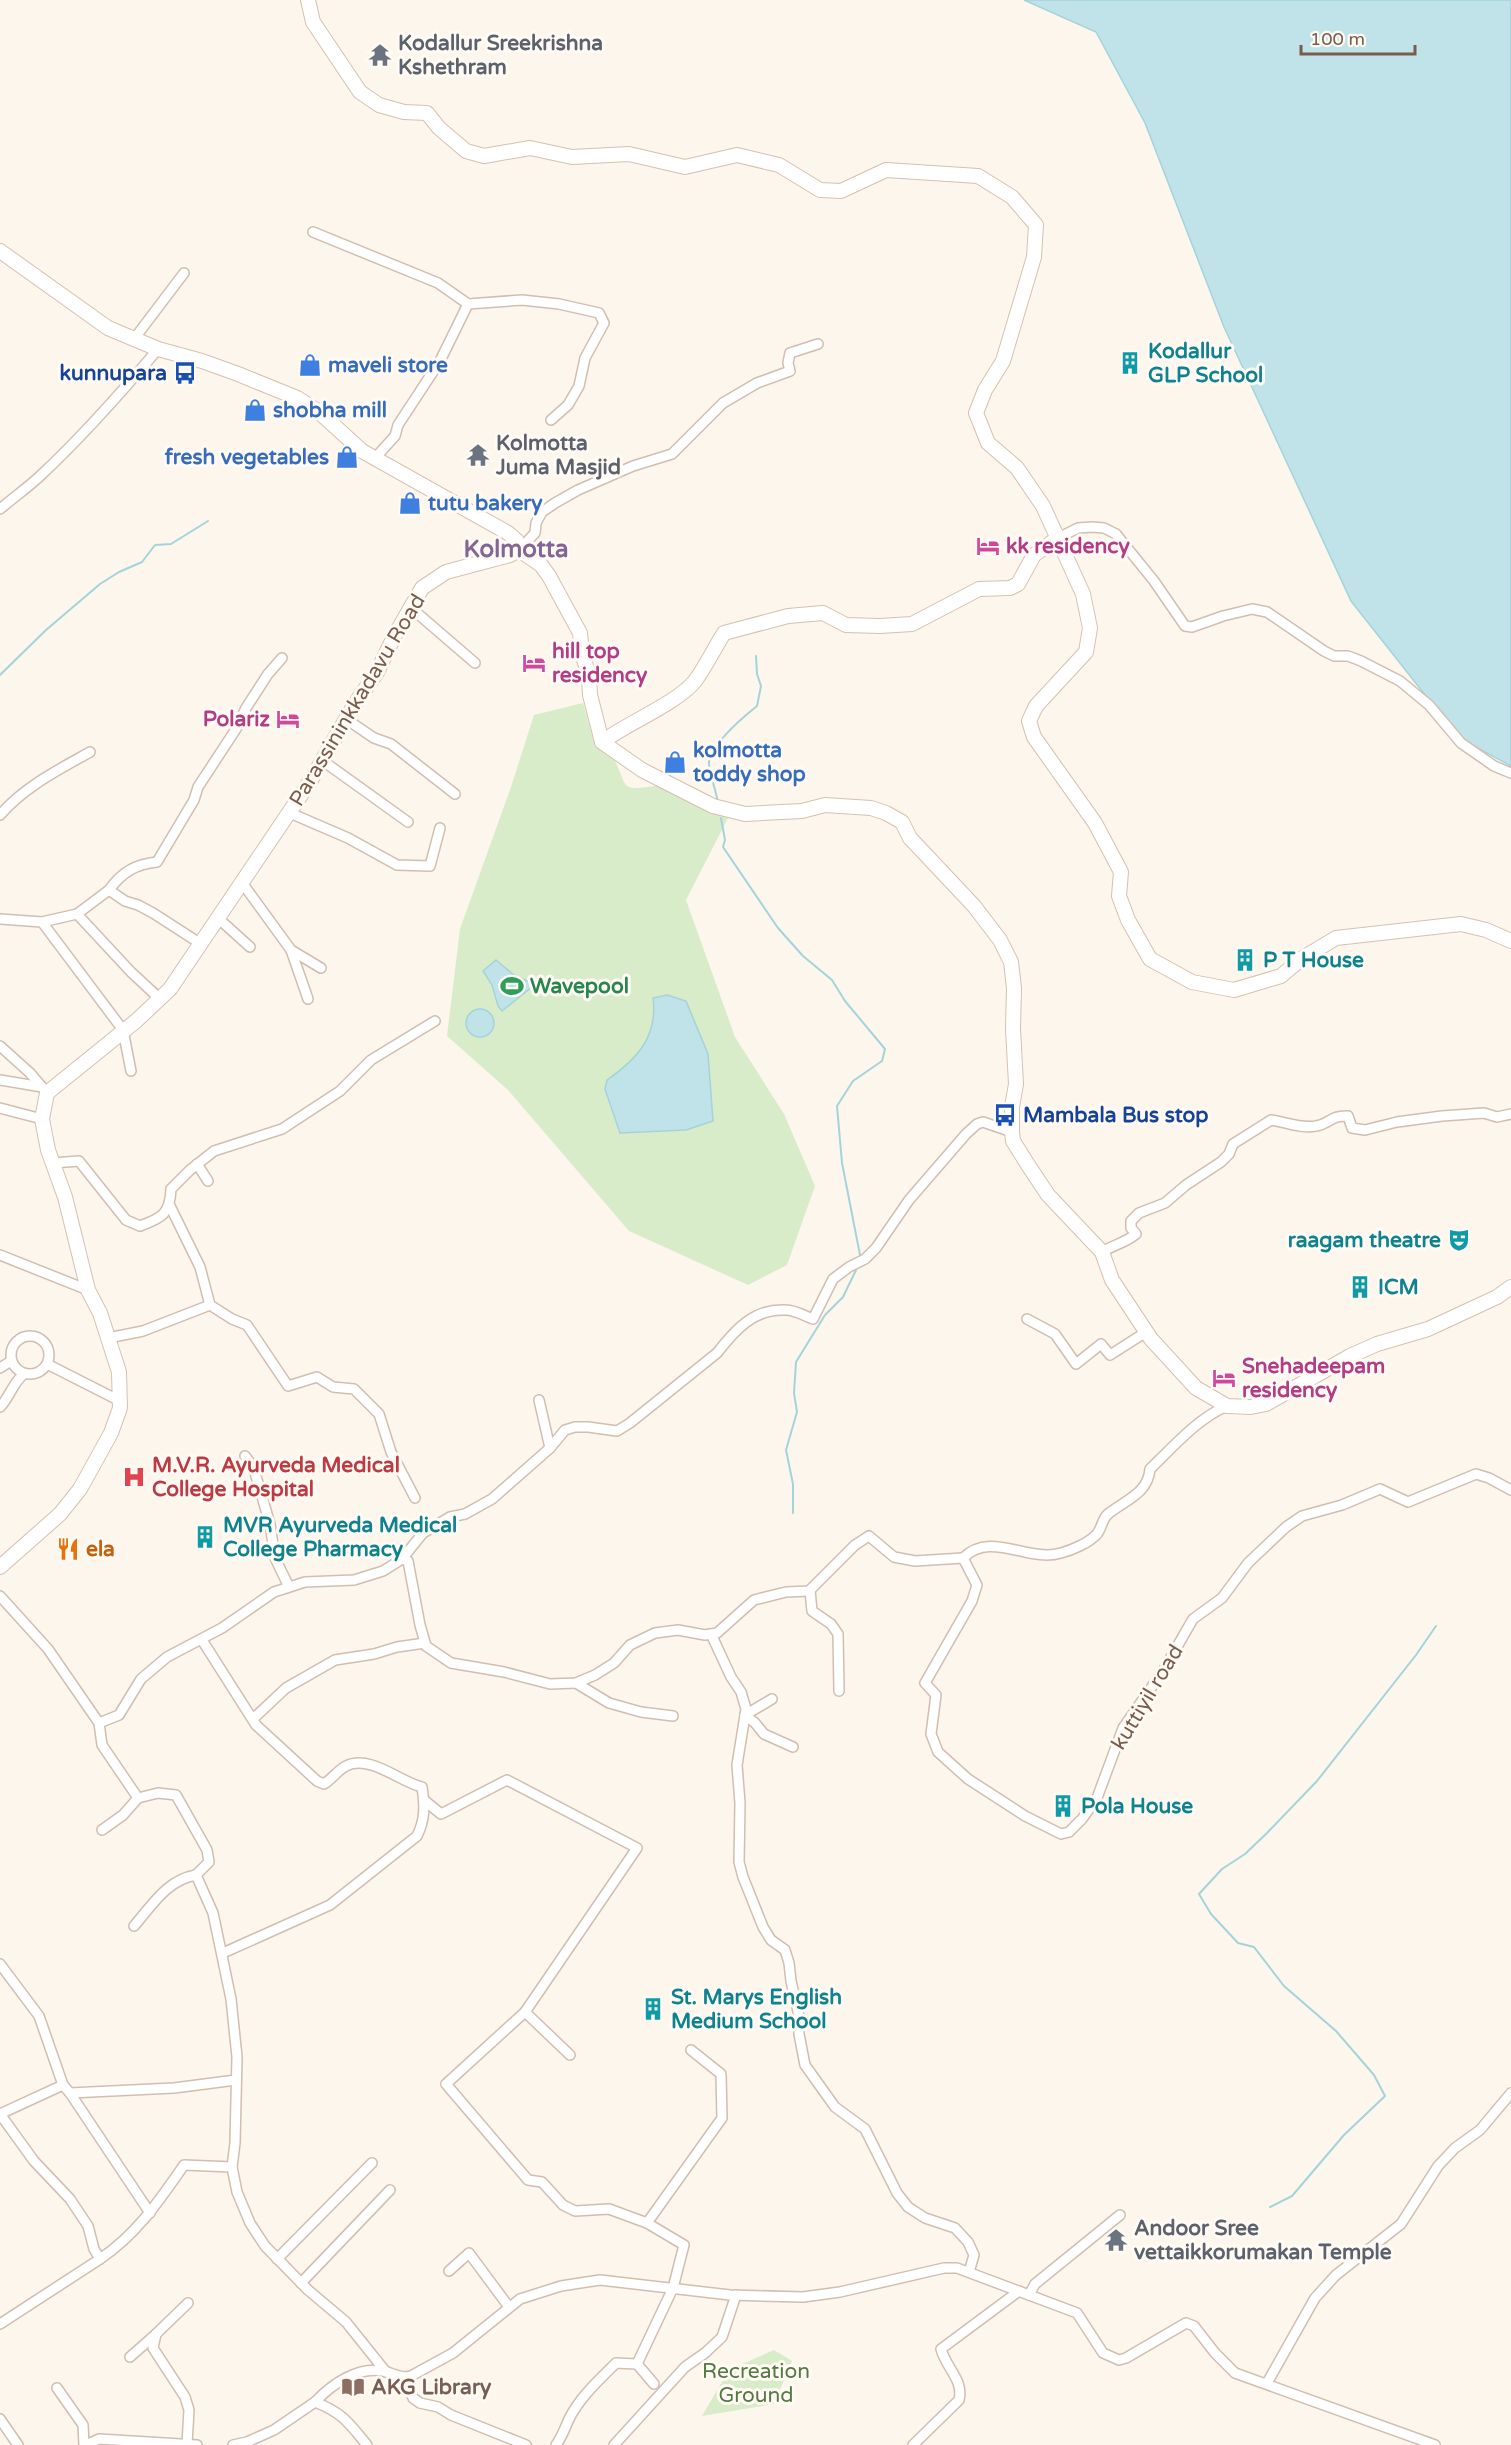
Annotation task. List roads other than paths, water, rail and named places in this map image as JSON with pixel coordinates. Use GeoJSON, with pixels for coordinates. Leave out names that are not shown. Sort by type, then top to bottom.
{"type":"FeatureCollection","features":[{"type":"Feature","properties":{"kind":"main road"},"geometry":{"type":"LineString","coordinates":[[308,0],[313,22],[360,92],[379,105],[404,112],[427,113],[439,128],[466,151],[484,156],[530,148],[572,157],[629,154],[685,167],[737,155],[779,165],[820,190],[842,191],[886,170],[978,176],[1012,197],[1036,225],[1034,257],[1003,361],[985,390],[976,413],[988,443],[1017,468],[1043,506],[1083,594],[1090,628],[1086,651],[1036,706],[1029,721],[1034,737],[1095,823],[1121,872],[1119,896],[1128,920],[1150,959],[1192,982],[1234,990],[1281,976],[1301,959],[1336,938],[1461,924],[1486,930],[1511,940]]}},
{"type":"Feature","properties":{"kind":"main road"},"geometry":{"type":"LineString","coordinates":[[0,251],[108,328],[158,349],[202,361],[297,398],[319,412],[362,451],[489,521],[517,541],[519,550],[541,565],[549,576],[580,633],[582,652],[589,677],[590,695],[602,742],[642,770],[712,806],[745,814],[801,811],[825,805],[871,808],[902,822],[910,838],[974,906],[1000,940],[1011,962],[1014,988],[1013,1029],[1016,1084],[1012,1107],[1013,1141],[1048,1195],[1102,1252],[1112,1280],[1150,1339],[1196,1388],[1227,1407],[1251,1407],[1266,1404],[1350,1356],[1377,1344],[1428,1329],[1497,1297],[1511,1287]]}},
{"type":"Feature","properties":{"kind":"main road"},"geometry":{"type":"LineString","coordinates":[[602,742],[621,728],[671,700],[694,682],[724,633],[788,616],[823,613],[846,625],[912,624],[979,589],[1010,588],[1018,584],[1034,555],[1058,538]]}},
{"type":"Feature","properties":{"kind":"main road","name":"Parassininkkadavu Road"},"geometry":{"type":"LineString","coordinates":[[2,1563],[60,1514],[80,1489],[111,1433],[120,1408],[119,1372],[100,1313],[88,1290],[65,1197],[53,1163],[42,1119],[47,1087],[123,1030],[170,989],[290,813],[377,672],[422,588],[446,572],[510,555],[519,550]]}},
{"type":"Feature","properties":{"kind":"street"},"geometry":{"type":"LineString","coordinates":[[313,232],[438,283],[468,304],[522,300],[559,304],[599,313],[604,323],[585,358],[579,386],[568,405],[551,420]]}},
{"type":"Feature","properties":{"kind":"street"},"geometry":{"type":"LineString","coordinates":[[134,339],[184,273]]}},
{"type":"Feature","properties":{"kind":"street"},"geometry":{"type":"LineString","coordinates":[[375,458],[395,436],[398,425],[440,361],[468,304]]}},
{"type":"Feature","properties":{"kind":"street"},"geometry":{"type":"LineString","coordinates":[[519,550],[535,533],[536,523],[542,512],[555,503],[578,490],[633,466],[672,454],[723,403],[757,383],[790,370],[788,363],[790,353],[818,344]]}},
{"type":"Feature","properties":{"kind":"street"},"geometry":{"type":"LineString","coordinates":[[0,509],[40,476],[81,432],[100,416],[158,349]]}},
{"type":"Feature","properties":{"kind":"street"},"geometry":{"type":"LineString","coordinates":[[1058,538],[1077,528],[1104,528],[1116,534],[1144,568],[1185,626],[1192,627],[1252,609],[1267,612],[1324,651],[1334,656],[1348,656],[1371,665],[1400,681],[1418,696],[1461,743],[1494,766],[1511,773]]}},
{"type":"Feature","properties":{"kind":"street"},"geometry":{"type":"LineString","coordinates":[[410,607],[475,663]]}},
{"type":"Feature","properties":{"kind":"street"},"geometry":{"type":"LineString","coordinates":[[0,919],[42,922],[77,914],[110,890],[128,870],[143,863],[158,862],[194,800],[198,787],[236,729],[246,708],[268,674],[282,658]]}},
{"type":"Feature","properties":{"kind":"street"},"geometry":{"type":"LineString","coordinates":[[346,719],[374,738],[391,744],[455,794]]}},
{"type":"Feature","properties":{"kind":"street"},"geometry":{"type":"LineString","coordinates":[[0,815],[13,800],[29,788],[90,752]]}},
{"type":"Feature","properties":{"kind":"street"},"geometry":{"type":"LineString","coordinates":[[322,761],[408,822]]}},
{"type":"Feature","properties":{"kind":"street"},"geometry":{"type":"LineString","coordinates":[[290,813],[348,838],[397,865],[430,866],[440,828]]}},
{"type":"Feature","properties":{"kind":"street"},"geometry":{"type":"LineString","coordinates":[[243,884],[291,950],[308,999]]}},
{"type":"Feature","properties":{"kind":"street"},"geometry":{"type":"LineString","coordinates":[[110,890],[125,901],[153,913],[201,944]]}},
{"type":"Feature","properties":{"kind":"street"},"geometry":{"type":"LineString","coordinates":[[77,914],[131,972],[159,998]]}},
{"type":"Feature","properties":{"kind":"street"},"geometry":{"type":"LineString","coordinates":[[219,919],[250,947]]}},
{"type":"Feature","properties":{"kind":"street"},"geometry":{"type":"LineString","coordinates":[[42,922],[123,1030],[131,1071]]}},
{"type":"Feature","properties":{"kind":"street"},"geometry":{"type":"LineString","coordinates":[[291,950],[321,968]]}},
{"type":"Feature","properties":{"kind":"street"},"geometry":{"type":"LineString","coordinates":[[415,1498],[391,1452],[379,1414],[354,1389],[333,1387],[317,1377],[288,1386],[247,1325],[232,1319],[210,1305],[200,1267],[170,1206],[171,1189],[214,1151],[282,1129],[340,1091],[371,1060],[435,1022]]}},
{"type":"Feature","properties":{"kind":"street"},"geometry":{"type":"LineString","coordinates":[[0,1046],[47,1087]]}},
{"type":"Feature","properties":{"kind":"street"},"geometry":{"type":"LineString","coordinates":[[0,1080],[47,1087]]}},
{"type":"Feature","properties":{"kind":"street"},"geometry":{"type":"LineString","coordinates":[[0,1108],[42,1119]]}},
{"type":"Feature","properties":{"kind":"street"},"geometry":{"type":"LineString","coordinates":[[1102,1252],[1114,1244],[1123,1244],[1136,1234],[1131,1228],[1131,1221],[1139,1213],[1165,1203],[1185,1185],[1221,1162],[1229,1154],[1233,1144],[1271,1120],[1318,1126],[1337,1115],[1348,1116],[1352,1128],[1365,1131],[1397,1122],[1442,1116],[1484,1113],[1497,1117],[1511,1114]]}},
{"type":"Feature","properties":{"kind":"street"},"geometry":{"type":"LineString","coordinates":[[99,1723],[119,1715],[141,1679],[166,1657],[202,1640],[274,1592],[305,1582],[354,1580],[383,1572],[402,1559],[423,1533],[450,1517],[465,1514],[492,1499],[550,1448],[565,1430],[588,1427],[617,1431],[630,1423],[717,1353],[728,1339],[758,1313],[788,1310],[813,1319],[833,1279],[865,1259],[876,1248],[909,1200],[976,1124],[983,1122],[1012,1132]]}},
{"type":"Feature","properties":{"kind":"street"},"geometry":{"type":"LineString","coordinates":[[53,1163],[80,1161],[126,1220],[140,1226],[160,1218],[170,1206]]}},
{"type":"Feature","properties":{"kind":"street"},"geometry":{"type":"LineString","coordinates":[[197,1164],[208,1181]]}},
{"type":"Feature","properties":{"kind":"street"},"geometry":{"type":"LineString","coordinates":[[0,1255],[88,1290]]}},
{"type":"Feature","properties":{"kind":"street"},"geometry":{"type":"LineString","coordinates":[[108,1338],[143,1331],[210,1305]]}},
{"type":"Feature","properties":{"kind":"street"},"geometry":{"type":"LineString","coordinates":[[1027,1319],[1055,1334],[1076,1364],[1101,1344],[1110,1355],[1143,1334],[1150,1339]]}},
{"type":"Feature","properties":{"kind":"street"},"geometry":{"type":"LineString","coordinates":[[24,1374],[14,1366],[10,1353],[16,1341],[28,1336],[41,1339],[49,1350],[49,1365]]}},
{"type":"Feature","properties":{"kind":"street"},"geometry":{"type":"LineString","coordinates":[[0,1368],[11,1361]]}},
{"type":"Feature","properties":{"kind":"street"},"geometry":{"type":"LineString","coordinates":[[49,1365],[120,1401]]}},
{"type":"Feature","properties":{"kind":"street"},"geometry":{"type":"LineString","coordinates":[[0,1407],[19,1378],[24,1374],[38,1373],[49,1365]]}},
{"type":"Feature","properties":{"kind":"street"},"geometry":{"type":"LineString","coordinates":[[539,1400],[550,1448]]}},
{"type":"Feature","properties":{"kind":"street"},"geometry":{"type":"LineString","coordinates":[[402,1559],[408,1560],[425,1643],[451,1663],[504,1672],[550,1684],[576,1683],[614,1663],[630,1645],[654,1633],[678,1630],[705,1635],[717,1633],[754,1600],[786,1592],[810,1590],[855,1545],[869,1536],[894,1557],[915,1561],[963,1558],[968,1553],[993,1545],[1037,1556],[1059,1554],[1080,1545],[1098,1533],[1106,1515],[1137,1494],[1149,1480],[1150,1469],[1216,1411],[1227,1407]]}},
{"type":"Feature","properties":{"kind":"street"},"geometry":{"type":"LineString","coordinates":[[245,1456],[253,1466],[270,1524],[275,1558],[290,1587]]}},
{"type":"Feature","properties":{"kind":"street","name":"kuttiyil road"},"geometry":{"type":"LineString","coordinates":[[963,1558],[977,1585],[972,1601],[925,1683],[936,1695],[931,1734],[938,1752],[968,1779],[1025,1816],[1061,1834],[1069,1832],[1082,1819],[1097,1798],[1123,1728],[1163,1671],[1193,1619],[1222,1598],[1248,1563],[1286,1527],[1302,1516],[1342,1505],[1380,1489],[1408,1502],[1476,1474],[1490,1478],[1511,1490]]}},
{"type":"Feature","properties":{"kind":"street"},"geometry":{"type":"LineString","coordinates":[[810,1590],[812,1611],[831,1624],[838,1634],[839,1691]]}},
{"type":"Feature","properties":{"kind":"street"},"geometry":{"type":"LineString","coordinates":[[0,1596],[48,1649],[99,1723],[102,1744],[138,1798]]}},
{"type":"Feature","properties":{"kind":"street"},"geometry":{"type":"LineString","coordinates":[[711,1634],[731,1677],[741,1692],[746,1709],[737,1764],[740,1803],[739,1862],[746,1887],[763,1927],[771,1940],[785,1950],[787,1956],[800,2016],[798,2034],[805,2065],[835,2107],[865,2129],[897,2193],[908,2207],[925,2218],[955,2228],[968,2242],[974,2255],[969,2272]]}},
{"type":"Feature","properties":{"kind":"street"},"geometry":{"type":"LineString","coordinates":[[202,1640],[252,1719],[270,1740],[317,1781],[324,1784],[345,1767],[358,1763],[369,1764],[422,1787],[424,1800],[423,1824],[417,1836],[330,1905],[223,1953]]}},
{"type":"Feature","properties":{"kind":"street"},"geometry":{"type":"LineString","coordinates":[[252,1719],[286,1688],[334,1660],[425,1643]]}},
{"type":"Feature","properties":{"kind":"street"},"geometry":{"type":"LineString","coordinates":[[576,1683],[609,1702],[641,1712],[673,1716]]}},
{"type":"Feature","properties":{"kind":"street"},"geometry":{"type":"LineString","coordinates":[[745,1715],[772,1699]]}},
{"type":"Feature","properties":{"kind":"street"},"geometry":{"type":"LineString","coordinates":[[745,1715],[764,1734],[793,1747]]}},
{"type":"Feature","properties":{"kind":"street"},"geometry":{"type":"LineString","coordinates":[[424,1800],[441,1814],[507,1780],[637,1848],[525,2012],[446,2084],[528,2180],[542,2182],[563,2205],[575,2211],[609,2209],[648,2223],[684,2245],[673,2288],[637,2364]]}},
{"type":"Feature","properties":{"kind":"street"},"geometry":{"type":"LineString","coordinates":[[102,1830],[123,1815],[138,1798],[158,1792],[176,1796],[207,1850],[209,1862],[196,1875],[181,1878],[169,1887],[134,1926]]}},
{"type":"Feature","properties":{"kind":"street"},"geometry":{"type":"LineString","coordinates":[[196,1875],[213,1913],[231,1999],[237,2057],[235,2143],[232,2167],[237,2192],[250,2223],[265,2246],[301,2283],[346,2322],[386,2372]]}},
{"type":"Feature","properties":{"kind":"street"},"geometry":{"type":"LineString","coordinates":[[0,1964],[39,2016],[63,2085],[150,2213]]}},
{"type":"Feature","properties":{"kind":"street"},"geometry":{"type":"LineString","coordinates":[[525,2012],[570,2055]]}},
{"type":"Feature","properties":{"kind":"street"},"geometry":{"type":"LineString","coordinates":[[648,2223],[722,2118],[722,2074],[691,2050]]}},
{"type":"Feature","properties":{"kind":"street"},"geometry":{"type":"LineString","coordinates":[[70,2093],[174,2088],[236,2080]]}},
{"type":"Feature","properties":{"kind":"street"},"geometry":{"type":"LineString","coordinates":[[63,2085],[0,2114],[34,2161],[70,2199],[88,2226],[94,2250],[100,2259]]}},
{"type":"Feature","properties":{"kind":"street"},"geometry":{"type":"LineString","coordinates":[[1267,2383],[1315,2298],[1336,2275],[1401,2224],[1438,2166],[1455,2148],[1480,2130],[1511,2093]]}},
{"type":"Feature","properties":{"kind":"street"},"geometry":{"type":"LineString","coordinates":[[277,2259],[372,2163]]}},
{"type":"Feature","properties":{"kind":"street"},"geometry":{"type":"LineString","coordinates":[[0,2324],[115,2249],[166,2194],[184,2165],[232,2167]]}},
{"type":"Feature","properties":{"kind":"street"},"geometry":{"type":"LineString","coordinates":[[301,2283],[390,2190]]}},
{"type":"Feature","properties":{"kind":"street"},"geometry":{"type":"LineString","coordinates":[[1029,2295],[1035,2284],[1120,2215]]}},
{"type":"Feature","properties":{"kind":"street"},"geometry":{"type":"LineString","coordinates":[[449,2271],[468,2253],[509,2307]]}},
{"type":"Feature","properties":{"kind":"street"},"geometry":{"type":"LineString","coordinates":[[233,2445],[247,2442],[274,2430],[315,2402],[326,2390],[354,2374],[370,2370],[405,2378],[453,2353],[520,2299],[539,2292],[600,2280],[736,2295],[803,2297],[840,2292],[944,2268],[957,2268],[1077,2313],[1103,2353],[1112,2358],[1119,2360],[1126,2358],[1186,2323],[1194,2326],[1215,2353],[1235,2373],[1435,2445]]}},
{"type":"Feature","properties":{"kind":"street"},"geometry":{"type":"LineString","coordinates":[[913,2445],[959,2400],[961,2392],[959,2384],[941,2349],[1019,2291]]}},
{"type":"Feature","properties":{"kind":"street"},"geometry":{"type":"LineString","coordinates":[[614,2445],[684,2367],[705,2353],[722,2337],[736,2295]]}},
{"type":"Feature","properties":{"kind":"street"},"geometry":{"type":"LineString","coordinates":[[130,2357],[188,2303]]}},
{"type":"Feature","properties":{"kind":"street"},"geometry":{"type":"LineString","coordinates":[[156,2334],[153,2348],[185,2397],[187,2404],[187,2445]]}},
{"type":"Feature","properties":{"kind":"street"},"geometry":{"type":"LineString","coordinates":[[556,2445],[563,2436],[569,2418],[588,2391],[616,2363],[637,2364],[654,2384]]}},
{"type":"Feature","properties":{"kind":"street"},"geometry":{"type":"LineString","coordinates":[[405,2378],[413,2398],[420,2403],[438,2407],[451,2415],[526,2445]]}},
{"type":"Feature","properties":{"kind":"street"},"geometry":{"type":"LineString","coordinates":[[57,2388],[83,2426],[85,2445],[99,2439],[197,2445]]}},
{"type":"Feature","properties":{"kind":"street"},"geometry":{"type":"LineString","coordinates":[[315,2402],[334,2409],[344,2417],[367,2445]]}},
{"type":"Feature","properties":{"kind":"street"},"geometry":{"type":"LineString","coordinates":[[0,2419],[18,2445]]}},
{"type":"Feature","properties":{"kind":"water"},"geometry":{"type":"Polygon","coordinates":[[[1024,0],[1511,0],[1511,766],[1459,738],[1351,601],[1224,327],[1145,123],[1096,32],[1024,0]]]}},
{"type":"Feature","properties":{"kind":"water","name":"Wavepool"},"geometry":{"type":"Polygon","coordinates":[[[496,960],[514,975],[532,983],[532,987],[502,1011],[498,1006],[492,985],[483,971],[496,960]]]}},
{"type":"Feature","properties":{"kind":"water"},"geometry":{"type":"Polygon","coordinates":[[[667,995],[686,1001],[708,1054],[713,1121],[686,1130],[620,1133],[605,1089],[607,1080],[628,1064],[643,1046],[652,1024],[653,998],[667,995]]]}},
{"type":"Feature","properties":{"kind":"water"},"geometry":{"type":"Polygon","coordinates":[[[480,1009],[490,1013],[494,1023],[490,1033],[480,1037],[470,1033],[466,1023],[470,1013],[480,1009]]]}},
{"type":"Feature","properties":{"kind":"waterway"},"geometry":{"type":"LineString","coordinates":[[0,675],[46,630],[100,584],[119,572],[142,562],[155,545],[171,544],[208,521]]}},
{"type":"Feature","properties":{"kind":"waterway"},"geometry":{"type":"LineString","coordinates":[[718,803],[709,762],[716,746],[757,706],[761,686],[757,674],[756,656]]}},
{"type":"Feature","properties":{"kind":"waterway"},"geometry":{"type":"LineString","coordinates":[[721,818],[725,840],[723,847],[778,928],[803,956],[832,980],[845,1001],[885,1049],[882,1061],[853,1081],[837,1106],[842,1163],[860,1255]]}},
{"type":"Feature","properties":{"kind":"waterway"},"geometry":{"type":"LineString","coordinates":[[793,1513],[793,1484],[786,1450],[797,1412],[794,1393],[796,1362],[825,1315],[843,1297],[856,1270]]}},
{"type":"Feature","properties":{"kind":"waterway"},"geometry":{"type":"LineString","coordinates":[[1270,2207],[1292,2196],[1344,2135],[1385,2096],[1374,2075],[1336,2031],[1284,1986],[1254,1947],[1238,1943],[1211,1914],[1199,1894],[1222,1869],[1245,1854],[1267,1833],[1317,1781],[1436,1626]]}},
{"type":"Feature","properties":{"kind":"place","name":"Kodallur Sreekrishna Kshethram"},"geometry":{"type":"Point","coordinates":[380,55]}},
{"type":"Feature","properties":{"kind":"place","name":"Kodallur GLP School"},"geometry":{"type":"Point","coordinates":[1130,363]}},
{"type":"Feature","properties":{"kind":"place","name":"maveli store"},"geometry":{"type":"Point","coordinates":[310,365]}},
{"type":"Feature","properties":{"kind":"place","name":"kunnupara"},"geometry":{"type":"Point","coordinates":[185,373]}},
{"type":"Feature","properties":{"kind":"place","name":"shobha mill"},"geometry":{"type":"Point","coordinates":[255,410]}},
{"type":"Feature","properties":{"kind":"place","name":"Kolmotta Juma Masjid"},"geometry":{"type":"Point","coordinates":[478,455]}},
{"type":"Feature","properties":{"kind":"place","name":"fresh vegetables"},"geometry":{"type":"Point","coordinates":[347,457]}},
{"type":"Feature","properties":{"kind":"place","name":"tutu bakery"},"geometry":{"type":"Point","coordinates":[410,503]}},
{"type":"Feature","properties":{"kind":"place","name":"kk residency"},"geometry":{"type":"Point","coordinates":[988,546]}},
{"type":"Feature","properties":{"kind":"place","name":"hill top residency"},"geometry":{"type":"Point","coordinates":[534,663]}},
{"type":"Feature","properties":{"kind":"place","name":"Polariz"},"geometry":{"type":"Point","coordinates":[288,719]}},
{"type":"Feature","properties":{"kind":"place","name":"kolmotta toddy shop"},"geometry":{"type":"Point","coordinates":[675,762]}},
{"type":"Feature","properties":{"kind":"place","name":"P T House"},"geometry":{"type":"Point","coordinates":[1245,960]}},
{"type":"Feature","properties":{"kind":"place","name":"Wavepool"},"geometry":{"type":"Point","coordinates":[512,986]}},
{"type":"Feature","properties":{"kind":"place","name":"Mambala Bus stop"},"geometry":{"type":"Point","coordinates":[1005,1115]}},
{"type":"Feature","properties":{"kind":"place","name":"raagam theatre"},"geometry":{"type":"Point","coordinates":[1459,1240]}},
{"type":"Feature","properties":{"kind":"place","name":"ICM"},"geometry":{"type":"Point","coordinates":[1360,1287]}},
{"type":"Feature","properties":{"kind":"place","name":"Snehadeepam residency"},"geometry":{"type":"Point","coordinates":[1224,1378]}},
{"type":"Feature","properties":{"kind":"place","name":"M.V.R. Ayurveda Medical College Hospital"},"geometry":{"type":"Point","coordinates":[134,1477]}},
{"type":"Feature","properties":{"kind":"place","name":"MVR Ayurveda Medical College Pharmacy"},"geometry":{"type":"Point","coordinates":[205,1537]}},
{"type":"Feature","properties":{"kind":"place","name":"ela"},"geometry":{"type":"Point","coordinates":[68,1549]}},
{"type":"Feature","properties":{"kind":"place","name":"Pola House"},"geometry":{"type":"Point","coordinates":[1063,1806]}},
{"type":"Feature","properties":{"kind":"place","name":"St. Marys English Medium School"},"geometry":{"type":"Point","coordinates":[653,2009]}},
{"type":"Feature","properties":{"kind":"place","name":"Andoor Sree vettaikkorumakan Temple"},"geometry":{"type":"Point","coordinates":[1116,2240]}},
{"type":"Feature","properties":{"kind":"place","name":"AKG Library"},"geometry":{"type":"Point","coordinates":[353,2387]}},
{"type":"Feature","properties":{"kind":"district","name":"Kolmotta"},"geometry":{"type":"Point","coordinates":[516,549]}},
{"type":"Feature","properties":{"kind":"park label","name":"Recreation Ground"},"geometry":{"type":"Point","coordinates":[756,2383]}}]}
